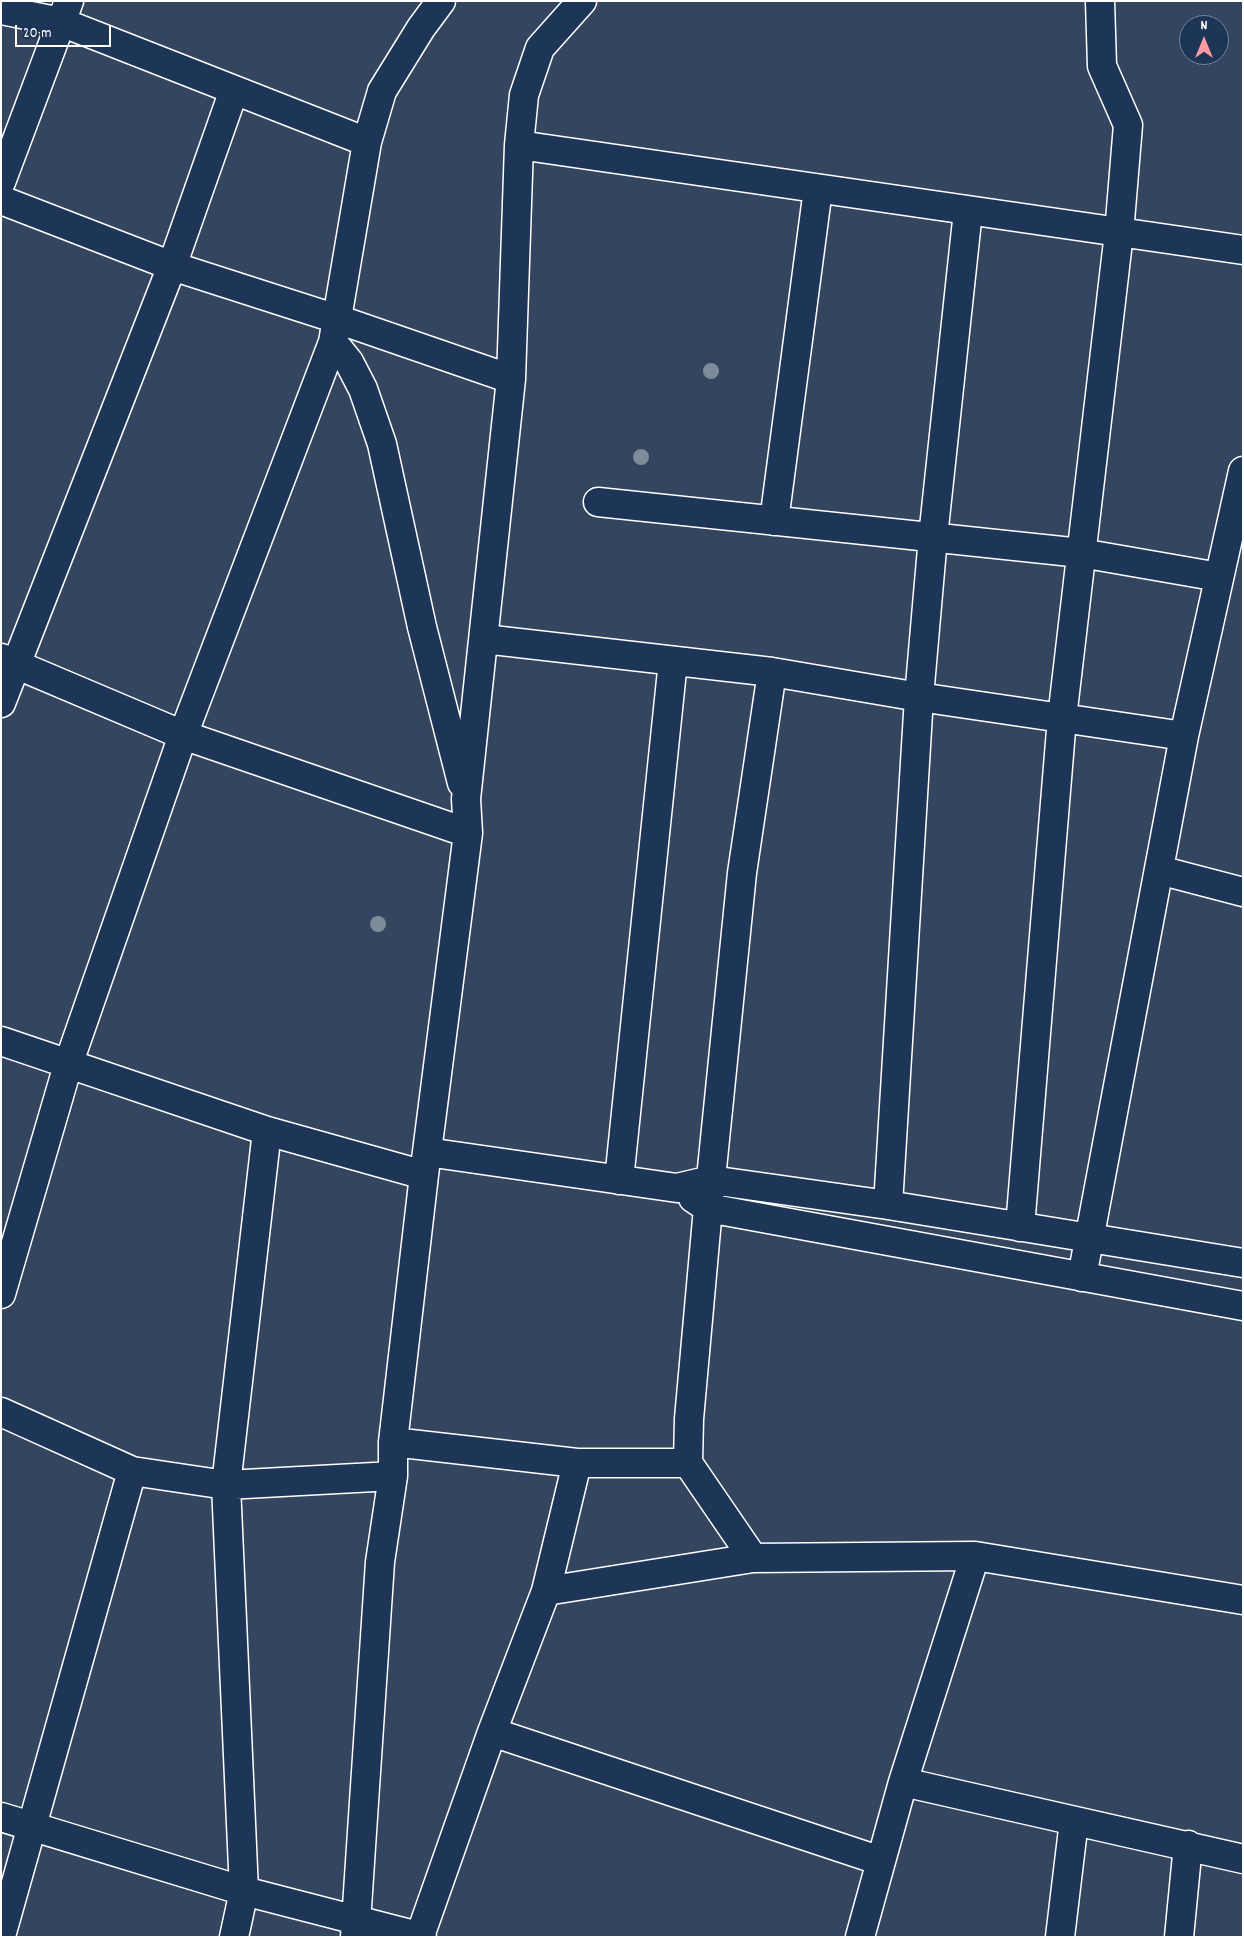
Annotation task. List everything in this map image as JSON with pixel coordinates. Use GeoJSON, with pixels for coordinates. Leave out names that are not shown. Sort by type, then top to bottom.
{"type":"FeatureCollection","features":[{"type":"Feature","properties":{"kind":"street"},"geometry":{"type":"LineString","coordinates":[[1,1294],[68,1065],[183,735],[335,330],[367,142],[382,91],[421,28],[441,1]]}},
{"type":"Feature","properties":{"kind":"street"},"geometry":{"type":"LineString","coordinates":[[355,1929],[380,1562],[393,1476],[393,1442],[425,1163],[468,833],[466,799],[511,379],[519,145],[524,95],[540,48],[582,1]]}},
{"type":"Feature","properties":{"kind":"street"},"geometry":{"type":"LineString","coordinates":[[1020,1227],[1062,718],[1119,233],[1128,125],[1102,66],[1100,1]]}},
{"type":"Feature","properties":{"kind":"street"},"geometry":{"type":"LineString","coordinates":[[1,10],[65,12],[234,90],[367,142]]}},
{"type":"Feature","properties":{"kind":"street"},"geometry":{"type":"LineString","coordinates":[[1,182],[65,12]]}},
{"type":"Feature","properties":{"kind":"street"},"geometry":{"type":"LineString","coordinates":[[1,703],[8,661],[172,266],[234,90]]}},
{"type":"Feature","properties":{"kind":"street"},"geometry":{"type":"LineString","coordinates":[[519,145],[1243,250]]}},
{"type":"Feature","properties":{"kind":"street"},"geometry":{"type":"LineString","coordinates":[[774,521],[818,189]]}},
{"type":"Feature","properties":{"kind":"street"},"geometry":{"type":"LineString","coordinates":[[1,200],[335,330],[511,379]]}},
{"type":"Feature","properties":{"kind":"street"},"geometry":{"type":"LineString","coordinates":[[888,1205],[919,697],[933,537],[968,211]]}},
{"type":"Feature","properties":{"kind":"street"},"geometry":{"type":"LineString","coordinates":[[335,330],[348,362],[363,389],[382,444],[422,627],[466,799]]}},
{"type":"Feature","properties":{"kind":"street"},"geometry":{"type":"LineString","coordinates":[[1082,1276],[1091,1239],[1184,736],[1243,471]]}},
{"type":"Feature","properties":{"kind":"street"},"geometry":{"type":"LineString","coordinates":[[598,502],[1081,553],[1219,577]]}},
{"type":"Feature","properties":{"kind":"street"},"geometry":{"type":"LineString","coordinates":[[484,639],[772,672],[919,697],[1184,736]]}},
{"type":"Feature","properties":{"kind":"street"},"geometry":{"type":"LineString","coordinates":[[8,661],[183,735],[468,833]]}},
{"type":"Feature","properties":{"kind":"street"},"geometry":{"type":"LineString","coordinates":[[619,1180],[673,661]]}},
{"type":"Feature","properties":{"kind":"street"},"geometry":{"type":"LineString","coordinates":[[753,1558],[688,1463],[689,1419],[708,1208],[742,873],[772,672]]}},
{"type":"Feature","properties":{"kind":"street"},"geometry":{"type":"LineString","coordinates":[[1159,870],[1243,892]]}},
{"type":"Feature","properties":{"kind":"street"},"geometry":{"type":"LineString","coordinates":[[1,1041],[267,1131],[425,1163],[619,1180],[677,1188],[712,1180],[888,1205],[1243,1263]]}},
{"type":"Feature","properties":{"kind":"street"},"geometry":{"type":"LineString","coordinates":[[234,1937],[244,1891],[226,1485],[267,1131]]}},
{"type":"Feature","properties":{"kind":"street"},"geometry":{"type":"LineString","coordinates":[[677,1188],[708,1208],[1243,1306]]}},
{"type":"Feature","properties":{"kind":"street"},"geometry":{"type":"LineString","coordinates":[[1,1412],[132,1471],[226,1485],[393,1476]]}},
{"type":"Feature","properties":{"kind":"street"},"geometry":{"type":"LineString","coordinates":[[393,1442],[577,1463],[688,1463]]}},
{"type":"Feature","properties":{"kind":"street"},"geometry":{"type":"LineString","coordinates":[[1,1817],[244,1891],[355,1929],[421,1936],[492,1732],[546,1591],[577,1463]]}},
{"type":"Feature","properties":{"kind":"street"},"geometry":{"type":"LineString","coordinates":[[1,1936],[132,1471]]}},
{"type":"Feature","properties":{"kind":"street"},"geometry":{"type":"LineString","coordinates":[[546,1591],[753,1558],[975,1556],[1243,1600]]}},
{"type":"Feature","properties":{"kind":"street"},"geometry":{"type":"LineString","coordinates":[[860,1937],[903,1782],[975,1556]]}},
{"type":"Feature","properties":{"kind":"street"},"geometry":{"type":"LineString","coordinates":[[492,1732],[881,1861]]}},
{"type":"Feature","properties":{"kind":"street"},"geometry":{"type":"LineString","coordinates":[[903,1782],[1243,1859]]}},
{"type":"Feature","properties":{"kind":"street"},"geometry":{"type":"LineString","coordinates":[[1060,1937],[1074,1822]]}},
{"type":"Feature","properties":{"kind":"street"},"geometry":{"type":"LineString","coordinates":[[1179,1937],[1188,1846]]}}]}
